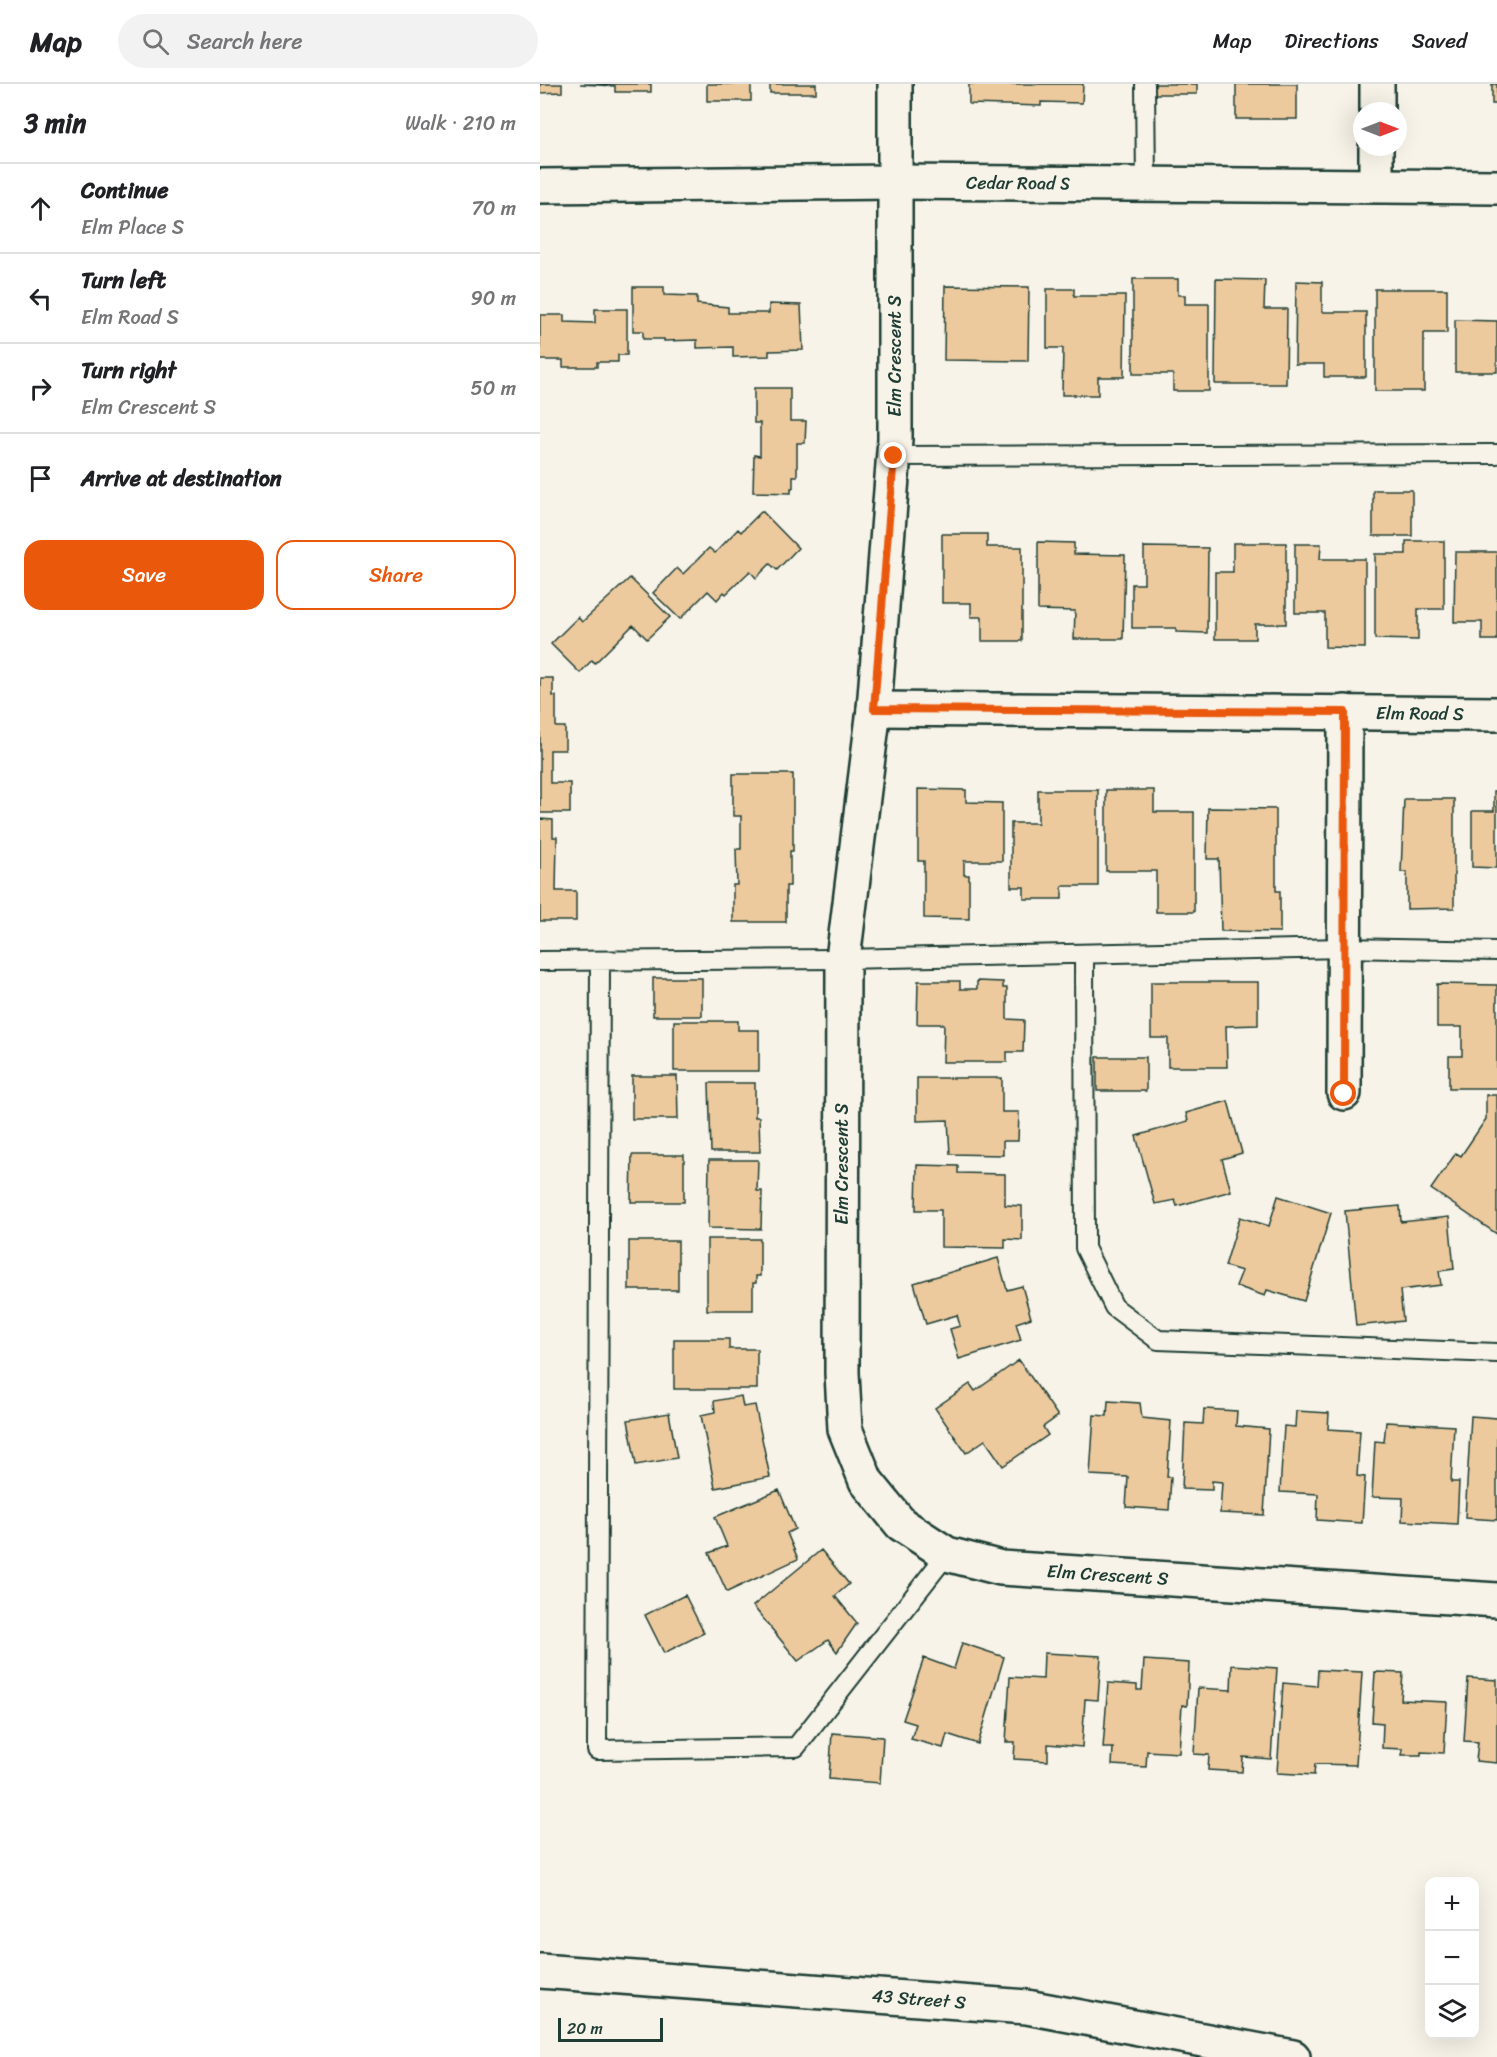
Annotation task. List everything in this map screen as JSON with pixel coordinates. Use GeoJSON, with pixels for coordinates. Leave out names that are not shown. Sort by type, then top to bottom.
{"type":"FeatureCollection","features":[{"type":"Feature","properties":{"kind":"main road","name":"Elm Crescent S"},"geometry":{"type":"LineString","coordinates":[[895,84],[894,456],[874,709],[843,959],[842,1373],[845,1429],[866,1481],[901,1524],[947,1554],[1001,1568],[1497,1600]]}},
{"type":"Feature","properties":{"kind":"main road"},"geometry":{"type":"LineString","coordinates":[[1377,84],[1377,102]]}},
{"type":"Feature","properties":{"kind":"main road"},"geometry":{"type":"LineString","coordinates":[[1376,156],[1376,185]]}},
{"type":"Feature","properties":{"kind":"main road","name":"Cedar Road S"},"geometry":{"type":"LineString","coordinates":[[540,186],[895,182],[1497,187]]}},
{"type":"Feature","properties":{"kind":"main road","name":"Elm Road S"},"geometry":{"type":"LineString","coordinates":[[874,709],[1497,714]]}},
{"type":"Feature","properties":{"kind":"main road"},"geometry":{"type":"LineString","coordinates":[[1344,1094],[1345,712]]}},
{"type":"Feature","properties":{"kind":"main road","name":"43 Street S"},"geometry":{"type":"LineString","coordinates":[[540,1971],[1027,2007],[1293,2057]]}},
{"type":"Feature","properties":{"kind":"lane"},"geometry":{"type":"LineString","coordinates":[[1145,84],[1146,184]]}},
{"type":"Feature","properties":{"kind":"lane"},"geometry":{"type":"LineString","coordinates":[[894,456],[1497,454]]}},
{"type":"Feature","properties":{"kind":"lane"},"geometry":{"type":"LineString","coordinates":[[540,961],[843,959],[1344,948],[1497,951]]}},
{"type":"Feature","properties":{"kind":"lane"},"geometry":{"type":"LineString","coordinates":[[1084,954],[1085,1248],[1114,1307],[1158,1340],[1497,1353]]}},
{"type":"Feature","properties":{"kind":"lane"},"geometry":{"type":"LineString","coordinates":[[600,960],[597,1750],[796,1747],[947,1554]]}},
{"type":"Feature","properties":{"kind":"building"},"geometry":{"type":"Polygon","coordinates":[[[540,84],[562,84],[562,92],[540,93],[540,84]]]}},
{"type":"Feature","properties":{"kind":"building"},"geometry":{"type":"Polygon","coordinates":[[[580,84],[651,84],[651,92],[615,92],[615,86],[580,84]]]}},
{"type":"Feature","properties":{"kind":"building"},"geometry":{"type":"Polygon","coordinates":[[[707,84],[751,84],[751,101],[707,101],[707,84]]]}},
{"type":"Feature","properties":{"kind":"building"},"geometry":{"type":"Polygon","coordinates":[[[770,84],[816,84],[816,93],[770,93],[770,84]]]}},
{"type":"Feature","properties":{"kind":"building"},"geometry":{"type":"Polygon","coordinates":[[[969,84],[1083,84],[1082,103],[1041,102],[1041,106],[969,104],[969,84]]]}},
{"type":"Feature","properties":{"kind":"building"},"geometry":{"type":"Polygon","coordinates":[[[1152,84],[1197,84],[1197,94],[1152,94],[1152,84]]]}},
{"type":"Feature","properties":{"kind":"building"},"geometry":{"type":"Polygon","coordinates":[[[1236,84],[1297,84],[1297,119],[1236,119],[1236,84]]]}},
{"type":"Feature","properties":{"kind":"building"},"geometry":{"type":"Polygon","coordinates":[[[1492,84],[1497,84],[1497,104],[1492,104],[1492,84]]]}},
{"type":"Feature","properties":{"kind":"building"},"geometry":{"type":"Polygon","coordinates":[[[1133,279],[1178,279],[1178,295],[1185,295],[1185,304],[1209,304],[1209,391],[1173,391],[1173,374],[1133,374],[1133,279]]]}},
{"type":"Feature","properties":{"kind":"building"},"geometry":{"type":"Polygon","coordinates":[[[1216,279],[1265,280],[1264,309],[1287,309],[1286,384],[1215,384],[1216,279]]]}},
{"type":"Feature","properties":{"kind":"building"},"geometry":{"type":"Polygon","coordinates":[[[1296,281],[1322,282],[1322,312],[1366,312],[1366,377],[1324,377],[1324,364],[1295,364],[1296,281]]]}},
{"type":"Feature","properties":{"kind":"building"},"geometry":{"type":"Polygon","coordinates":[[[945,286],[1029,287],[1028,361],[944,360],[945,286]]]}},
{"type":"Feature","properties":{"kind":"building"},"geometry":{"type":"Polygon","coordinates":[[[633,287],[664,287],[664,295],[697,296],[697,304],[728,307],[728,313],[769,313],[769,304],[801,305],[803,350],[769,351],[769,356],[733,357],[733,347],[697,348],[697,340],[643,339],[643,331],[633,331],[633,287]]]}},
{"type":"Feature","properties":{"kind":"building"},"geometry":{"type":"Polygon","coordinates":[[[1047,289],[1074,289],[1074,296],[1125,296],[1124,377],[1098,377],[1098,395],[1062,395],[1063,348],[1047,348],[1047,289]]]}},
{"type":"Feature","properties":{"kind":"building"},"geometry":{"type":"Polygon","coordinates":[[[1375,289],[1447,289],[1447,333],[1424,333],[1424,391],[1375,391],[1375,289]]]}},
{"type":"Feature","properties":{"kind":"building"},"geometry":{"type":"Polygon","coordinates":[[[595,309],[627,309],[627,355],[618,355],[618,362],[597,362],[597,367],[563,367],[563,360],[540,360],[540,315],[564,315],[564,322],[595,323],[595,309]]]}},
{"type":"Feature","properties":{"kind":"building"},"geometry":{"type":"Polygon","coordinates":[[[1455,320],[1497,321],[1497,372],[1455,372],[1455,320]]]}},
{"type":"Feature","properties":{"kind":"building"},"geometry":{"type":"Polygon","coordinates":[[[754,388],[790,388],[790,421],[806,421],[805,443],[797,443],[797,476],[793,476],[791,493],[753,492],[754,455],[760,456],[760,423],[754,423],[754,388]]]}},
{"type":"Feature","properties":{"kind":"building"},"geometry":{"type":"Polygon","coordinates":[[[1373,490],[1412,490],[1412,536],[1373,536],[1373,490]]]}},
{"type":"Feature","properties":{"kind":"building"},"geometry":{"type":"Polygon","coordinates":[[[762,511],[798,548],[777,570],[770,564],[756,578],[750,571],[717,600],[708,591],[680,619],[653,593],[677,568],[683,574],[709,548],[715,553],[738,529],[741,532],[762,511]]]}},
{"type":"Feature","properties":{"kind":"building"},"geometry":{"type":"Polygon","coordinates":[[[942,534],[987,534],[987,547],[1022,547],[1022,641],[982,641],[982,617],[971,617],[971,603],[942,603],[942,534]]]}},
{"type":"Feature","properties":{"kind":"building"},"geometry":{"type":"Polygon","coordinates":[[[1406,541],[1444,541],[1444,609],[1418,609],[1418,640],[1375,639],[1375,554],[1406,554],[1406,541]]]}},
{"type":"Feature","properties":{"kind":"building"},"geometry":{"type":"Polygon","coordinates":[[[1038,542],[1074,543],[1074,554],[1125,555],[1123,639],[1074,639],[1075,611],[1038,610],[1038,542]]]}},
{"type":"Feature","properties":{"kind":"building"},"geometry":{"type":"Polygon","coordinates":[[[1233,543],[1286,543],[1286,624],[1255,624],[1255,639],[1215,639],[1215,572],[1233,572],[1233,543]]]}},
{"type":"Feature","properties":{"kind":"building"},"geometry":{"type":"Polygon","coordinates":[[[1295,544],[1321,544],[1320,559],[1365,559],[1365,648],[1325,647],[1325,613],[1295,613],[1295,544]]]}},
{"type":"Feature","properties":{"kind":"building"},"geometry":{"type":"Polygon","coordinates":[[[1144,547],[1208,548],[1207,633],[1176,632],[1176,628],[1132,628],[1132,584],[1144,584],[1144,547]]]}},
{"type":"Feature","properties":{"kind":"building"},"geometry":{"type":"Polygon","coordinates":[[[1455,552],[1497,552],[1497,640],[1482,640],[1482,622],[1454,622],[1455,552]]]}},
{"type":"Feature","properties":{"kind":"building"},"geometry":{"type":"Polygon","coordinates":[[[630,578],[670,617],[647,639],[633,625],[595,663],[592,660],[580,673],[551,644],[578,617],[582,622],[630,578]]]}},
{"type":"Feature","properties":{"kind":"building"},"geometry":{"type":"Polygon","coordinates":[[[540,678],[553,678],[553,696],[556,696],[556,727],[565,727],[565,750],[550,750],[550,783],[570,783],[570,813],[540,813],[540,678]]]}},
{"type":"Feature","properties":{"kind":"building"},"geometry":{"type":"Polygon","coordinates":[[[733,774],[793,774],[793,851],[790,851],[790,886],[786,886],[786,922],[733,922],[733,885],[737,885],[736,849],[741,849],[741,816],[733,816],[733,774]]]}},
{"type":"Feature","properties":{"kind":"building"},"geometry":{"type":"Polygon","coordinates":[[[918,789],[966,790],[966,802],[1002,803],[1002,861],[964,861],[964,875],[969,875],[969,919],[924,918],[924,861],[918,861],[918,789]]]}},
{"type":"Feature","properties":{"kind":"building"},"geometry":{"type":"Polygon","coordinates":[[[1038,790],[1098,790],[1098,886],[1062,886],[1062,899],[1024,899],[1024,887],[1011,887],[1011,823],[1038,823],[1038,790]]]}},
{"type":"Feature","properties":{"kind":"building"},"geometry":{"type":"Polygon","coordinates":[[[1106,790],[1154,790],[1154,812],[1194,812],[1194,912],[1156,912],[1156,871],[1106,871],[1106,790]]]}},
{"type":"Feature","properties":{"kind":"building"},"geometry":{"type":"Polygon","coordinates":[[[1494,791],[1497,791],[1497,868],[1472,867],[1472,811],[1494,811],[1494,791]]]}},
{"type":"Feature","properties":{"kind":"building"},"geometry":{"type":"Polygon","coordinates":[[[1404,799],[1454,799],[1454,908],[1407,909],[1407,872],[1401,872],[1404,799]]]}},
{"type":"Feature","properties":{"kind":"building"},"geometry":{"type":"Polygon","coordinates":[[[1208,808],[1276,809],[1276,891],[1280,891],[1280,932],[1221,931],[1219,859],[1207,859],[1208,808]]]}},
{"type":"Feature","properties":{"kind":"building"},"geometry":{"type":"Polygon","coordinates":[[[540,819],[553,820],[553,837],[557,837],[556,891],[576,891],[576,921],[540,921],[540,819]]]}},
{"type":"Feature","properties":{"kind":"building"},"geometry":{"type":"Polygon","coordinates":[[[653,978],[702,978],[702,1016],[653,1016],[653,978]]]}},
{"type":"Feature","properties":{"kind":"building"},"geometry":{"type":"Polygon","coordinates":[[[918,981],[960,981],[960,989],[977,989],[977,981],[1003,982],[1003,988],[1007,988],[1007,1019],[1024,1020],[1023,1052],[1007,1052],[1007,1062],[943,1062],[944,1024],[917,1024],[918,981]]]}},
{"type":"Feature","properties":{"kind":"building"},"geometry":{"type":"Polygon","coordinates":[[[1151,982],[1258,982],[1258,1025],[1226,1026],[1227,1067],[1168,1067],[1168,1038],[1151,1038],[1151,982]]]}},
{"type":"Feature","properties":{"kind":"building"},"geometry":{"type":"Polygon","coordinates":[[[1437,984],[1497,985],[1497,1088],[1449,1088],[1449,1056],[1462,1056],[1462,1027],[1437,1027],[1437,984]]]}},
{"type":"Feature","properties":{"kind":"building"},"geometry":{"type":"Polygon","coordinates":[[[674,1021],[738,1021],[738,1030],[759,1030],[759,1071],[674,1071],[674,1021]]]}},
{"type":"Feature","properties":{"kind":"building"},"geometry":{"type":"Polygon","coordinates":[[[1097,1057],[1146,1057],[1146,1091],[1097,1091],[1097,1057]]]}},
{"type":"Feature","properties":{"kind":"building"},"geometry":{"type":"Polygon","coordinates":[[[632,1076],[677,1076],[678,1119],[632,1119],[632,1076]]]}},
{"type":"Feature","properties":{"kind":"building"},"geometry":{"type":"Polygon","coordinates":[[[917,1078],[1002,1078],[1002,1112],[1019,1112],[1018,1141],[1003,1141],[1003,1155],[950,1154],[948,1120],[917,1121],[917,1078]]]}},
{"type":"Feature","properties":{"kind":"building"},"geometry":{"type":"Polygon","coordinates":[[[709,1083],[755,1083],[755,1117],[759,1117],[760,1152],[711,1152],[709,1083]]]}},
{"type":"Feature","properties":{"kind":"building"},"geometry":{"type":"Polygon","coordinates":[[[1486,1095],[1497,1095],[1497,1234],[1431,1189],[1456,1153],[1461,1156],[1486,1119],[1486,1095]]]}},
{"type":"Feature","properties":{"kind":"building"},"geometry":{"type":"Polygon","coordinates":[[[1228,1101],[1242,1153],[1222,1159],[1231,1191],[1177,1206],[1175,1200],[1155,1204],[1136,1136],[1188,1121],[1186,1113],[1228,1101]]]}},
{"type":"Feature","properties":{"kind":"building"},"geometry":{"type":"Polygon","coordinates":[[[632,1155],[684,1155],[684,1202],[631,1202],[632,1155]]]}},
{"type":"Feature","properties":{"kind":"building"},"geometry":{"type":"Polygon","coordinates":[[[709,1160],[758,1160],[757,1191],[762,1191],[761,1229],[708,1228],[709,1160]]]}},
{"type":"Feature","properties":{"kind":"building"},"geometry":{"type":"Polygon","coordinates":[[[917,1165],[958,1166],[958,1173],[1005,1174],[1005,1205],[1022,1206],[1022,1240],[1005,1239],[1005,1248],[941,1247],[941,1210],[916,1210],[917,1165]]]}},
{"type":"Feature","properties":{"kind":"building"},"geometry":{"type":"Polygon","coordinates":[[[1278,1196],[1331,1213],[1304,1301],[1267,1290],[1265,1296],[1236,1286],[1242,1271],[1225,1266],[1240,1217],[1269,1226],[1278,1196]]]}},
{"type":"Feature","properties":{"kind":"building"},"geometry":{"type":"Polygon","coordinates":[[[1400,1206],[1401,1222],[1449,1217],[1454,1269],[1439,1271],[1441,1285],[1400,1290],[1403,1321],[1356,1326],[1345,1211],[1400,1206]]]}},
{"type":"Feature","properties":{"kind":"building"},"geometry":{"type":"Polygon","coordinates":[[[707,1239],[760,1239],[760,1276],[756,1276],[756,1283],[753,1283],[753,1310],[707,1310],[707,1239]]]}},
{"type":"Feature","properties":{"kind":"building"},"geometry":{"type":"Polygon","coordinates":[[[629,1241],[678,1241],[678,1290],[629,1290],[629,1241]]]}},
{"type":"Feature","properties":{"kind":"building"},"geometry":{"type":"Polygon","coordinates":[[[998,1258],[1007,1290],[1022,1286],[1031,1318],[1016,1323],[1021,1340],[959,1359],[950,1329],[960,1326],[957,1315],[926,1324],[914,1283],[998,1258]]]}},
{"type":"Feature","properties":{"kind":"building"},"geometry":{"type":"Polygon","coordinates":[[[674,1339],[729,1339],[729,1349],[757,1349],[757,1389],[674,1389],[674,1339]]]}},
{"type":"Feature","properties":{"kind":"building"},"geometry":{"type":"Polygon","coordinates":[[[1019,1360],[1058,1416],[1043,1427],[1048,1435],[1003,1466],[985,1440],[966,1453],[935,1408],[970,1384],[975,1391],[1019,1360]]]}},
{"type":"Feature","properties":{"kind":"building"},"geometry":{"type":"Polygon","coordinates":[[[741,1396],[743,1407],[755,1405],[770,1477],[715,1488],[701,1415],[715,1412],[714,1401],[741,1396]]]}},
{"type":"Feature","properties":{"kind":"building"},"geometry":{"type":"Polygon","coordinates":[[[1108,1401],[1140,1403],[1142,1418],[1171,1421],[1167,1477],[1171,1477],[1169,1510],[1126,1507],[1128,1477],[1090,1475],[1094,1415],[1107,1416],[1108,1401]]]}},
{"type":"Feature","properties":{"kind":"building"},"geometry":{"type":"Polygon","coordinates":[[[1204,1409],[1237,1411],[1236,1426],[1269,1429],[1264,1515],[1220,1513],[1222,1482],[1212,1481],[1212,1490],[1182,1489],[1185,1423],[1203,1424],[1204,1409]]]}},
{"type":"Feature","properties":{"kind":"building"},"geometry":{"type":"Polygon","coordinates":[[[1296,1411],[1329,1413],[1328,1429],[1360,1431],[1357,1476],[1365,1477],[1362,1523],[1317,1520],[1318,1494],[1280,1492],[1284,1426],[1295,1427],[1296,1411]]]}},
{"type":"Feature","properties":{"kind":"building"},"geometry":{"type":"Polygon","coordinates":[[[669,1413],[677,1458],[636,1465],[628,1420],[669,1413]]]}},
{"type":"Feature","properties":{"kind":"building"},"geometry":{"type":"Polygon","coordinates":[[[1471,1416],[1497,1418],[1497,1520],[1465,1518],[1471,1416]]]}},
{"type":"Feature","properties":{"kind":"building"},"geometry":{"type":"Polygon","coordinates":[[[1386,1422],[1454,1426],[1451,1482],[1459,1482],[1457,1524],[1402,1521],[1403,1498],[1372,1497],[1375,1441],[1384,1442],[1386,1422]]]}},
{"type":"Feature","properties":{"kind":"building"},"geometry":{"type":"Polygon","coordinates":[[[779,1490],[795,1529],[787,1533],[798,1559],[727,1592],[709,1553],[727,1546],[715,1517],[779,1490]]]}},
{"type":"Feature","properties":{"kind":"building"},"geometry":{"type":"Polygon","coordinates":[[[821,1550],[849,1584],[835,1596],[857,1623],[837,1652],[828,1640],[798,1661],[753,1606],[821,1550]]]}},
{"type":"Feature","properties":{"kind":"building"},"geometry":{"type":"Polygon","coordinates":[[[685,1595],[704,1633],[664,1653],[645,1615],[685,1595]]]}},
{"type":"Feature","properties":{"kind":"building"},"geometry":{"type":"Polygon","coordinates":[[[962,1643],[1004,1657],[978,1744],[947,1734],[943,1748],[911,1739],[916,1724],[903,1720],[924,1658],[954,1669],[962,1643]]]}},
{"type":"Feature","properties":{"kind":"building"},"geometry":{"type":"Polygon","coordinates":[[[1044,1653],[1101,1656],[1098,1700],[1085,1699],[1082,1747],[1048,1744],[1048,1761],[1014,1759],[1015,1742],[1006,1742],[1010,1677],[1043,1679],[1044,1653]]]}},
{"type":"Feature","properties":{"kind":"building"},"geometry":{"type":"Polygon","coordinates":[[[1144,1660],[1189,1663],[1187,1706],[1182,1705],[1179,1753],[1147,1751],[1146,1767],[1112,1765],[1113,1748],[1103,1748],[1108,1683],[1137,1685],[1137,1690],[1142,1690],[1144,1660]]]}},
{"type":"Feature","properties":{"kind":"building"},"geometry":{"type":"Polygon","coordinates":[[[1232,1665],[1277,1668],[1271,1759],[1243,1757],[1242,1772],[1208,1770],[1209,1755],[1194,1754],[1198,1688],[1231,1690],[1232,1665]]]}},
{"type":"Feature","properties":{"kind":"building"},"geometry":{"type":"Polygon","coordinates":[[[1318,1670],[1362,1672],[1356,1765],[1315,1764],[1314,1775],[1277,1773],[1283,1683],[1317,1686],[1318,1670]]]}},
{"type":"Feature","properties":{"kind":"building"},"geometry":{"type":"Polygon","coordinates":[[[1375,1672],[1403,1673],[1401,1700],[1447,1702],[1444,1753],[1421,1752],[1421,1755],[1402,1755],[1403,1749],[1382,1748],[1383,1723],[1372,1722],[1375,1672]]]}},
{"type":"Feature","properties":{"kind":"building"},"geometry":{"type":"Polygon","coordinates":[[[1468,1678],[1497,1680],[1497,1763],[1476,1761],[1478,1742],[1464,1741],[1468,1678]]]}},
{"type":"Feature","properties":{"kind":"building"},"geometry":{"type":"Polygon","coordinates":[[[832,1733],[883,1737],[880,1783],[829,1779],[832,1733]]]}},
{"type":"Feature","properties":{"kind":"route"},"geometry":{"type":"LineString","coordinates":[[894,456],[874,709],[1345,712],[1344,1094]]}}]}
